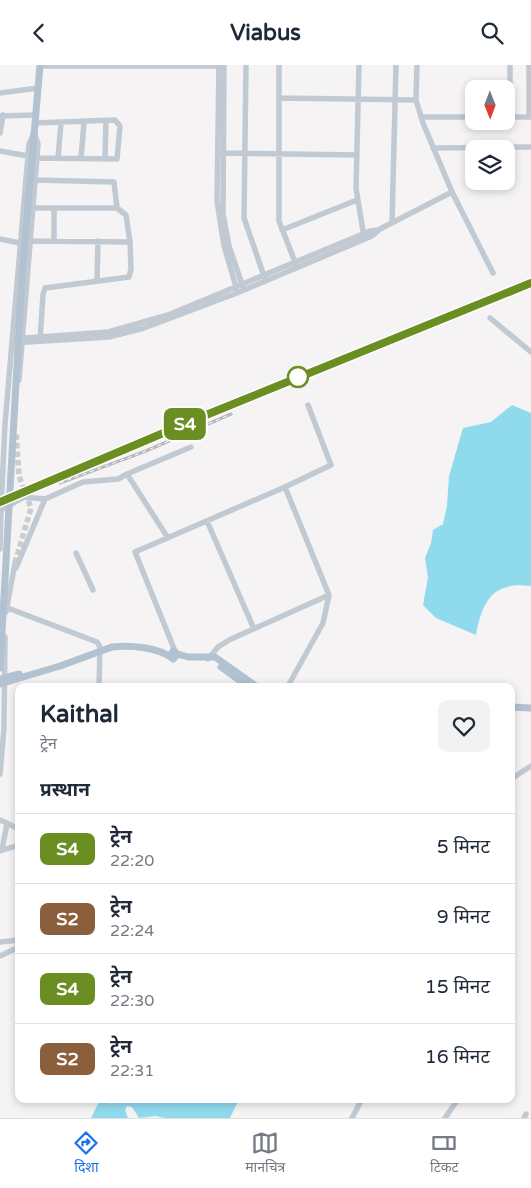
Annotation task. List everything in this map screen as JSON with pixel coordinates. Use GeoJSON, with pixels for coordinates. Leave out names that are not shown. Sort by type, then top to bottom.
{"type":"FeatureCollection","features":[{"type":"Feature","properties":{"kind":"main road"},"geometry":{"type":"LineString","coordinates":[[0,668],[10,460],[40,66]]}},
{"type":"Feature","properties":{"kind":"main road"},"geometry":{"type":"LineString","coordinates":[[2,681],[100,649],[121,646],[174,654],[189,662],[209,658],[251,683]]}},
{"type":"Feature","properties":{"kind":"main road"},"geometry":{"type":"LineString","coordinates":[[209,658],[242,683]]}},
{"type":"Feature","properties":{"kind":"main road"},"geometry":{"type":"LineString","coordinates":[[515,707],[531,708]]}},
{"type":"Feature","properties":{"kind":"street"},"geometry":{"type":"LineString","coordinates":[[246,65],[244,218],[264,276]]}},
{"type":"Feature","properties":{"kind":"street"},"geometry":{"type":"LineString","coordinates":[[279,65],[279,221],[296,265]]}},
{"type":"Feature","properties":{"kind":"street"},"geometry":{"type":"LineString","coordinates":[[359,65],[357,200],[363,236]]}},
{"type":"Feature","properties":{"kind":"street"},"geometry":{"type":"LineString","coordinates":[[392,223],[396,65]]}},
{"type":"Feature","properties":{"kind":"street"},"geometry":{"type":"LineString","coordinates":[[417,65],[416,100],[421,117],[452,192],[493,273]]}},
{"type":"Feature","properties":{"kind":"street"},"geometry":{"type":"LineString","coordinates":[[509,80],[510,65]]}},
{"type":"Feature","properties":{"kind":"street"},"geometry":{"type":"LineString","coordinates":[[515,117],[530,117],[529,65]]}},
{"type":"Feature","properties":{"kind":"street"},"geometry":{"type":"LineString","coordinates":[[40,66],[222,66],[220,153],[225,231],[240,289]]}},
{"type":"Feature","properties":{"kind":"street"},"geometry":{"type":"LineString","coordinates":[[0,93],[38,88]]}},
{"type":"Feature","properties":{"kind":"street"},"geometry":{"type":"LineString","coordinates":[[279,98],[416,100]]}},
{"type":"Feature","properties":{"kind":"street"},"geometry":{"type":"LineString","coordinates":[[0,133],[2,115],[61,123],[118,121],[120,125],[118,158],[58,158],[0,151]]}},
{"type":"Feature","properties":{"kind":"street"},"geometry":{"type":"LineString","coordinates":[[421,117],[465,117]]}},
{"type":"Feature","properties":{"kind":"street"},"geometry":{"type":"LineString","coordinates":[[105,158],[106,121]]}},
{"type":"Feature","properties":{"kind":"street"},"geometry":{"type":"LineString","coordinates":[[58,158],[61,123]]}},
{"type":"Feature","properties":{"kind":"street"},"geometry":{"type":"LineString","coordinates":[[81,158],[84,123]]}},
{"type":"Feature","properties":{"kind":"street"},"geometry":{"type":"LineString","coordinates":[[433,148],[531,147]]}},
{"type":"Feature","properties":{"kind":"street"},"geometry":{"type":"LineString","coordinates":[[220,153],[357,155]]}},
{"type":"Feature","properties":{"kind":"street"},"geometry":{"type":"LineString","coordinates":[[3,423],[16,428],[36,180],[32,156]]}},
{"type":"Feature","properties":{"kind":"street"},"geometry":{"type":"LineString","coordinates":[[0,549],[3,423],[20,243],[32,156]]}},
{"type":"Feature","properties":{"kind":"street"},"geometry":{"type":"LineString","coordinates":[[36,180],[114,182],[117,209]]}},
{"type":"Feature","properties":{"kind":"street"},"geometry":{"type":"LineString","coordinates":[[12,341],[109,337],[171,318],[380,229],[452,192]]}},
{"type":"Feature","properties":{"kind":"street"},"geometry":{"type":"LineString","coordinates":[[282,230],[357,200]]}},
{"type":"Feature","properties":{"kind":"street"},"geometry":{"type":"LineString","coordinates":[[34,208],[117,209],[126,215],[130,242],[131,269],[129,277],[45,288],[42,295],[40,340]]}},
{"type":"Feature","properties":{"kind":"street"},"geometry":{"type":"LineString","coordinates":[[54,208],[54,241]]}},
{"type":"Feature","properties":{"kind":"street"},"geometry":{"type":"LineString","coordinates":[[0,239],[20,243]]}},
{"type":"Feature","properties":{"kind":"street"},"geometry":{"type":"LineString","coordinates":[[32,241],[130,242]]}},
{"type":"Feature","properties":{"kind":"street"},"geometry":{"type":"LineString","coordinates":[[96,281],[98,241]]}},
{"type":"Feature","properties":{"kind":"street"},"geometry":{"type":"LineString","coordinates":[[240,289],[264,276],[296,265]]}},
{"type":"Feature","properties":{"kind":"street"},"geometry":{"type":"LineString","coordinates":[[490,318],[531,352]]}},
{"type":"Feature","properties":{"kind":"street"},"geometry":{"type":"LineString","coordinates":[[174,654],[135,553],[331,465],[308,405]]}},
{"type":"Feature","properties":{"kind":"street"},"geometry":{"type":"LineString","coordinates":[[1,510],[24,497],[45,499],[83,482],[118,479],[191,447]]}},
{"type":"Feature","properties":{"kind":"street"},"geometry":{"type":"LineString","coordinates":[[127,474],[168,538]]}},
{"type":"Feature","properties":{"kind":"street"},"geometry":{"type":"LineString","coordinates":[[285,487],[329,595],[323,623],[290,683]]}},
{"type":"Feature","properties":{"kind":"street"},"geometry":{"type":"LineString","coordinates":[[0,774],[6,609],[14,566],[18,566],[45,499]]}},
{"type":"Feature","properties":{"kind":"street"},"geometry":{"type":"LineString","coordinates":[[207,521],[254,629]]}},
{"type":"Feature","properties":{"kind":"street"},"geometry":{"type":"LineString","coordinates":[[76,553],[92,590]]}},
{"type":"Feature","properties":{"kind":"street"},"geometry":{"type":"LineString","coordinates":[[209,658],[223,644],[329,595]]}},
{"type":"Feature","properties":{"kind":"street"},"geometry":{"type":"LineString","coordinates":[[0,605],[6,609],[93,639],[100,649],[99,683]]}},
{"type":"Feature","properties":{"kind":"street"},"geometry":{"type":"LineString","coordinates":[[515,776],[531,766]]}},
{"type":"Feature","properties":{"kind":"street"},"geometry":{"type":"LineString","coordinates":[[0,820],[15,827]]}},
{"type":"Feature","properties":{"kind":"street"},"geometry":{"type":"LineString","coordinates":[[7,823],[1,850],[15,846]]}},
{"type":"Feature","properties":{"kind":"street"},"geometry":{"type":"LineString","coordinates":[[0,942],[15,940]]}},
{"type":"Feature","properties":{"kind":"street"},"geometry":{"type":"LineString","coordinates":[[0,956],[15,949]]}},
{"type":"Feature","properties":{"kind":"street"},"geometry":{"type":"LineString","coordinates":[[352,1118],[360,1103]]}},
{"type":"Feature","properties":{"kind":"street"},"geometry":{"type":"LineString","coordinates":[[445,1118],[455,1103]]}},
{"type":"Feature","properties":{"kind":"water"},"geometry":{"type":"Polygon","coordinates":[[[512,405],[531,413],[531,586],[518,585],[498,590],[486,603],[476,635],[436,618],[423,605],[428,577],[425,558],[431,543],[433,530],[443,524],[447,506],[449,476],[463,428],[491,422],[512,405]]]}},
{"type":"Feature","properties":{"kind":"water"},"geometry":{"type":"Polygon","coordinates":[[[98,1103],[237,1103],[230,1118],[165,1118],[156,1116],[139,1118],[132,1107],[127,1106],[125,1110],[128,1118],[91,1118],[98,1103]]]}},
{"type":"Feature","properties":{"kind":"tunnel"},"geometry":{"type":"LineString","coordinates":[[15,563],[31,508],[19,476],[16,432]]}},
{"type":"Feature","properties":{"kind":"railway"},"geometry":{"type":"LineString","coordinates":[[0,502],[206,415],[531,283]]}},
{"type":"Feature","properties":{"kind":"railway"},"geometry":{"type":"LineString","coordinates":[[60,483],[146,451],[231,414]]}},
{"type":"Feature","properties":{"kind":"train","name":"S4"},"geometry":{"type":"LineString","coordinates":[[0,502],[206,415],[531,283]]}}]}
